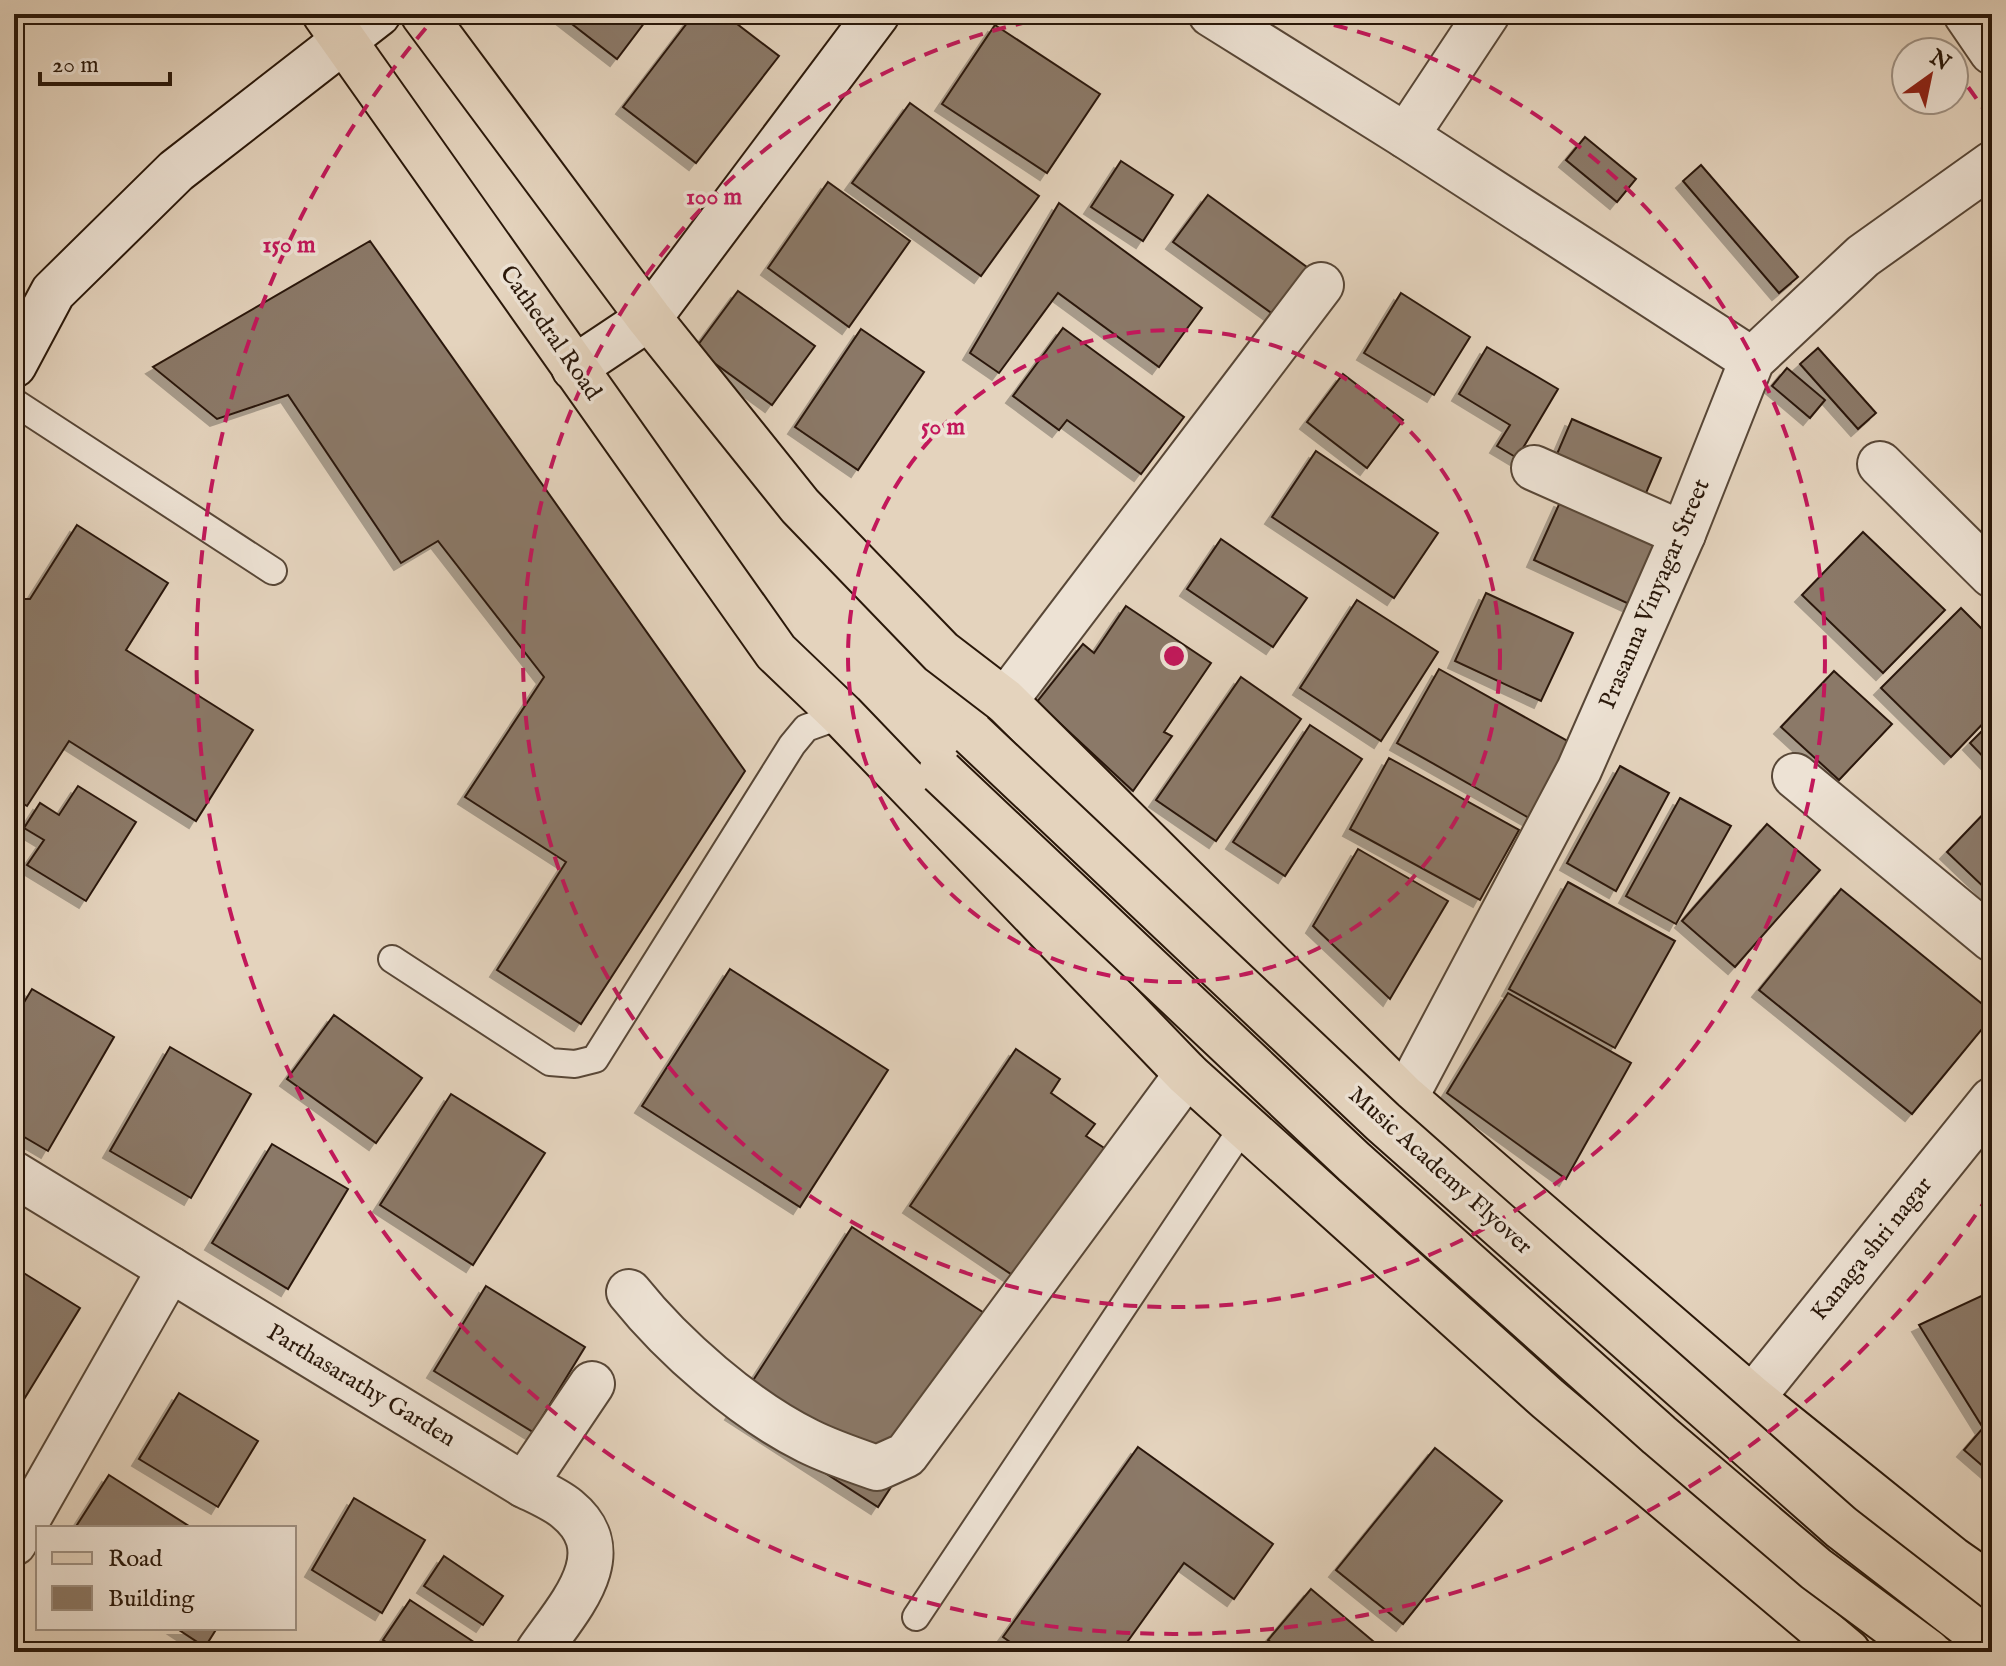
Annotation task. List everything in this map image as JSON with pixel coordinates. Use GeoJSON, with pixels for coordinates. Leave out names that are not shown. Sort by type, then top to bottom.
{"type":"FeatureCollection","features":[{"type":"Feature","properties":{"kind":"main road"},"geometry":{"type":"LineString","coordinates":[[423,14],[649,318],[800,506],[941,652],[1005,701],[1405,1098],[1752,1398],[1952,1559],[1992,1587]]}},
{"type":"Feature","properties":{"kind":"main road","name":"Cathedral Road"},"geometry":{"type":"LineString","coordinates":[[334,27],[776,652],[842,715]]}},
{"type":"Feature","properties":{"kind":"main road","name":"Music Academy Flyover"},"geometry":{"type":"LineString","coordinates":[[941,652],[972,734],[1383,1122],[1841,1527],[1992,1644]]}},
{"type":"Feature","properties":{"kind":"main road"},"geometry":{"type":"LineString","coordinates":[[842,715],[1187,1074],[1548,1399],[1848,1652]]}},
{"type":"Feature","properties":{"kind":"main road","name":"Music Academy Flyover"},"geometry":{"type":"LineString","coordinates":[[842,715],[941,772],[1354,1162],[1659,1435],[1816,1569],[1928,1652]]}},
{"type":"Feature","properties":{"kind":"main road"},"geometry":{"type":"LineString","coordinates":[[1548,1399],[1605,1402],[1631,1389],[1644,1372],[1654,1341],[1652,1312]]}},
{"type":"Feature","properties":{"kind":"street"},"geometry":{"type":"LineString","coordinates":[[14,365],[53,292],[165,182],[334,27],[378,14]]}},
{"type":"Feature","properties":{"kind":"street"},"geometry":{"type":"LineString","coordinates":[[574,368],[649,318],[877,14]]}},
{"type":"Feature","properties":{"kind":"street"},"geometry":{"type":"LineString","coordinates":[[1211,14],[1752,360]]}},
{"type":"Feature","properties":{"kind":"street"},"geometry":{"type":"LineString","coordinates":[[1406,136],[1487,14]]}},
{"type":"Feature","properties":{"kind":"street"},"geometry":{"type":"LineString","coordinates":[[1966,14],[1992,52]]}},
{"type":"Feature","properties":{"kind":"street","name":"Prasanna Vinyagar Street"},"geometry":{"type":"LineString","coordinates":[[1405,1098],[1579,770],[1683,534],[1752,360],[1863,256],[1992,164]]}},
{"type":"Feature","properties":{"kind":"street"},"geometry":{"type":"LineString","coordinates":[[1005,701],[1321,285]]}},
{"type":"Feature","properties":{"kind":"street"},"geometry":{"type":"LineString","coordinates":[[1880,464],[1992,575]]}},
{"type":"Feature","properties":{"kind":"street"},"geometry":{"type":"LineString","coordinates":[[1534,468],[1683,534]]}},
{"type":"Feature","properties":{"kind":"street"},"geometry":{"type":"LineString","coordinates":[[1795,776],[1992,939]]}},
{"type":"Feature","properties":{"kind":"street"},"geometry":{"type":"LineString","coordinates":[[629,1292],[653,1322],[741,1399],[807,1441],[877,1468],[906,1455],[1187,1074]]}},
{"type":"Feature","properties":{"kind":"street","name":"Kanaga shri nagar"},"geometry":{"type":"LineString","coordinates":[[1752,1398],[1992,1100]]}},
{"type":"Feature","properties":{"kind":"street","name":"Parthasarathy Garden"},"geometry":{"type":"LineString","coordinates":[[14,1174],[565,1507],[584,1525],[592,1549],[587,1576],[538,1652]]}},
{"type":"Feature","properties":{"kind":"street"},"geometry":{"type":"LineString","coordinates":[[14,1543],[170,1269]]}},
{"type":"Feature","properties":{"kind":"street"},"geometry":{"type":"LineString","coordinates":[[524,1485],[592,1384]]}},
{"type":"Feature","properties":{"kind":"lane"},"geometry":{"type":"LineString","coordinates":[[14,402],[273,571]]}},
{"type":"Feature","properties":{"kind":"lane"},"geometry":{"type":"LineString","coordinates":[[392,959],[550,1062],[575,1064],[595,1059],[792,745],[806,728],[842,715]]}},
{"type":"Feature","properties":{"kind":"lane"},"geometry":{"type":"LineString","coordinates":[[916,1617],[1245,1124]]}},
{"type":"Feature","properties":{"kind":"building"},"geometry":{"type":"Polygon","coordinates":[[[559,14],[651,14],[617,59],[559,14]]]}},
{"type":"Feature","properties":{"kind":"building"},"geometry":{"type":"Polygon","coordinates":[[[694,14],[724,14],[779,56],[696,163],[623,107],[694,14]]]}},
{"type":"Feature","properties":{"kind":"building"},"geometry":{"type":"Polygon","coordinates":[[[995,25],[1100,94],[1047,173],[942,104],[995,25]]]}},
{"type":"Feature","properties":{"kind":"building"},"geometry":{"type":"Polygon","coordinates":[[[910,103],[1039,196],[981,276],[852,183],[910,103]]]}},
{"type":"Feature","properties":{"kind":"building"},"geometry":{"type":"Polygon","coordinates":[[[1585,137],[1636,179],[1617,202],[1566,160],[1585,137]]]}},
{"type":"Feature","properties":{"kind":"building"},"geometry":{"type":"Polygon","coordinates":[[[1121,161],[1173,195],[1143,241],[1091,207],[1121,161]]]}},
{"type":"Feature","properties":{"kind":"building"},"geometry":{"type":"Polygon","coordinates":[[[1701,165],[1798,277],[1779,293],[1683,181],[1701,165]]]}},
{"type":"Feature","properties":{"kind":"building"},"geometry":{"type":"Polygon","coordinates":[[[828,182],[910,241],[849,327],[768,268],[828,182]]]}},
{"type":"Feature","properties":{"kind":"building"},"geometry":{"type":"Polygon","coordinates":[[[1208,195],[1311,270],[1277,317],[1173,242],[1208,195]]]}},
{"type":"Feature","properties":{"kind":"building"},"geometry":{"type":"Polygon","coordinates":[[[1059,203],[1202,308],[1159,367],[1058,293],[999,373],[970,353],[1059,203]]]}},
{"type":"Feature","properties":{"kind":"building"},"geometry":{"type":"Polygon","coordinates":[[[370,241],[745,771],[581,1024],[497,970],[566,862],[465,797],[544,677],[438,541],[401,563],[288,395],[217,419],[153,367],[370,241]]]}},
{"type":"Feature","properties":{"kind":"building"},"geometry":{"type":"Polygon","coordinates":[[[738,291],[815,346],[772,405],[695,349],[738,291]]]}},
{"type":"Feature","properties":{"kind":"building"},"geometry":{"type":"Polygon","coordinates":[[[1401,293],[1470,337],[1434,395],[1364,353],[1401,293]]]}},
{"type":"Feature","properties":{"kind":"building"},"geometry":{"type":"Polygon","coordinates":[[[1063,328],[1184,417],[1141,474],[1067,420],[1059,430],[1013,396],[1063,328]]]}},
{"type":"Feature","properties":{"kind":"building"},"geometry":{"type":"Polygon","coordinates":[[[861,329],[924,372],[858,470],[795,427],[861,329]]]}},
{"type":"Feature","properties":{"kind":"building"},"geometry":{"type":"Polygon","coordinates":[[[1487,347],[1558,389],[1517,458],[1497,446],[1510,425],[1459,394],[1487,347]]]}},
{"type":"Feature","properties":{"kind":"building"},"geometry":{"type":"Polygon","coordinates":[[[1818,348],[1876,413],[1858,429],[1800,364],[1818,348]]]}},
{"type":"Feature","properties":{"kind":"building"},"geometry":{"type":"Polygon","coordinates":[[[1787,368],[1825,400],[1810,418],[1772,386],[1787,368]]]}},
{"type":"Feature","properties":{"kind":"building"},"geometry":{"type":"Polygon","coordinates":[[[1343,374],[1403,420],[1367,468],[1307,422],[1343,374]]]}},
{"type":"Feature","properties":{"kind":"building"},"geometry":{"type":"Polygon","coordinates":[[[1572,419],[1661,458],[1640,507],[1551,468],[1572,419]]]}},
{"type":"Feature","properties":{"kind":"building"},"geometry":{"type":"Polygon","coordinates":[[[1316,451],[1438,533],[1394,598],[1272,517],[1316,451]]]}},
{"type":"Feature","properties":{"kind":"building"},"geometry":{"type":"Polygon","coordinates":[[[1561,500],[1656,544],[1629,604],[1534,560],[1561,500]]]}},
{"type":"Feature","properties":{"kind":"building"},"geometry":{"type":"Polygon","coordinates":[[[77,525],[168,583],[126,650],[253,730],[196,821],[69,741],[27,806],[14,798],[14,599],[30,599],[77,525]]]}},
{"type":"Feature","properties":{"kind":"building"},"geometry":{"type":"Polygon","coordinates":[[[1863,532],[1945,610],[1883,673],[1802,595],[1863,532]]]}},
{"type":"Feature","properties":{"kind":"building"},"geometry":{"type":"Polygon","coordinates":[[[1221,539],[1307,598],[1273,647],[1187,589],[1221,539]]]}},
{"type":"Feature","properties":{"kind":"building"},"geometry":{"type":"Polygon","coordinates":[[[1486,593],[1573,633],[1541,701],[1455,661],[1486,593]]]}},
{"type":"Feature","properties":{"kind":"building"},"geometry":{"type":"Polygon","coordinates":[[[1357,600],[1438,652],[1381,741],[1300,688],[1357,600]]]}},
{"type":"Feature","properties":{"kind":"building"},"geometry":{"type":"Polygon","coordinates":[[[1126,606],[1211,663],[1164,732],[1172,736],[1133,791],[1037,702],[1083,644],[1094,653],[1126,606]]]}},
{"type":"Feature","properties":{"kind":"building"},"geometry":{"type":"Polygon","coordinates":[[[1961,608],[1992,639],[1992,714],[1951,757],[1881,688],[1961,608]]]}},
{"type":"Feature","properties":{"kind":"building"},"geometry":{"type":"Polygon","coordinates":[[[1439,669],[1571,743],[1529,818],[1397,743],[1439,669]]]}},
{"type":"Feature","properties":{"kind":"building"},"geometry":{"type":"Polygon","coordinates":[[[1834,671],[1892,724],[1839,780],[1781,727],[1834,671]]]}},
{"type":"Feature","properties":{"kind":"building"},"geometry":{"type":"Polygon","coordinates":[[[1241,677],[1301,719],[1216,841],[1156,800],[1241,677]]]}},
{"type":"Feature","properties":{"kind":"building"},"geometry":{"type":"Polygon","coordinates":[[[1992,721],[1992,766],[1970,743],[1992,721]]]}},
{"type":"Feature","properties":{"kind":"building"},"geometry":{"type":"Polygon","coordinates":[[[1310,725],[1362,759],[1285,876],[1233,842],[1310,725]]]}},
{"type":"Feature","properties":{"kind":"building"},"geometry":{"type":"Polygon","coordinates":[[[1389,758],[1519,830],[1480,900],[1350,829],[1389,758]]]}},
{"type":"Feature","properties":{"kind":"building"},"geometry":{"type":"Polygon","coordinates":[[[1620,766],[1669,793],[1616,891],[1567,863],[1620,766]]]}},
{"type":"Feature","properties":{"kind":"building"},"geometry":{"type":"Polygon","coordinates":[[[78,786],[136,822],[86,901],[27,865],[44,840],[24,828],[40,803],[59,815],[78,786]]]}},
{"type":"Feature","properties":{"kind":"building"},"geometry":{"type":"Polygon","coordinates":[[[1680,798],[1731,826],[1676,924],[1626,896],[1680,798]]]}},
{"type":"Feature","properties":{"kind":"building"},"geometry":{"type":"Polygon","coordinates":[[[1992,805],[1992,895],[1947,852],[1992,805]]]}},
{"type":"Feature","properties":{"kind":"building"},"geometry":{"type":"Polygon","coordinates":[[[1767,824],[1820,870],[1735,967],[1682,921],[1767,824]]]}},
{"type":"Feature","properties":{"kind":"building"},"geometry":{"type":"Polygon","coordinates":[[[1358,849],[1448,901],[1390,999],[1313,926],[1358,849]]]}},
{"type":"Feature","properties":{"kind":"building"},"geometry":{"type":"Polygon","coordinates":[[[1568,882],[1675,941],[1615,1048],[1509,989],[1568,882]]]}},
{"type":"Feature","properties":{"kind":"building"},"geometry":{"type":"Polygon","coordinates":[[[1841,889],[1992,1012],[1992,1017],[1912,1114],[1759,990],[1841,889]]]}},
{"type":"Feature","properties":{"kind":"building"},"geometry":{"type":"Polygon","coordinates":[[[730,969],[888,1070],[800,1207],[642,1106],[730,969]]]}},
{"type":"Feature","properties":{"kind":"building"},"geometry":{"type":"Polygon","coordinates":[[[32,989],[114,1037],[48,1151],[14,1131],[14,1019],[32,989]]]}},
{"type":"Feature","properties":{"kind":"building"},"geometry":{"type":"Polygon","coordinates":[[[1508,993],[1631,1063],[1566,1179],[1447,1093],[1508,993]]]}},
{"type":"Feature","properties":{"kind":"building"},"geometry":{"type":"Polygon","coordinates":[[[334,1015],[422,1078],[376,1143],[287,1079],[334,1015]]]}},
{"type":"Feature","properties":{"kind":"building"},"geometry":{"type":"Polygon","coordinates":[[[170,1047],[251,1094],[191,1198],[110,1151],[170,1047]]]}},
{"type":"Feature","properties":{"kind":"building"},"geometry":{"type":"Polygon","coordinates":[[[1016,1049],[1060,1079],[1051,1093],[1095,1124],[1086,1136],[1118,1157],[1030,1287],[910,1206],[1016,1049]]]}},
{"type":"Feature","properties":{"kind":"building"},"geometry":{"type":"Polygon","coordinates":[[[451,1094],[545,1153],[473,1265],[380,1205],[451,1094]]]}},
{"type":"Feature","properties":{"kind":"building"},"geometry":{"type":"Polygon","coordinates":[[[272,1144],[348,1189],[288,1289],[212,1243],[272,1144]]]}},
{"type":"Feature","properties":{"kind":"building"},"geometry":{"type":"Polygon","coordinates":[[[852,1227],[998,1322],[878,1507],[732,1413],[852,1227]]]}},
{"type":"Feature","properties":{"kind":"building"},"geometry":{"type":"Polygon","coordinates":[[[14,1267],[80,1308],[23,1401],[14,1396],[14,1267]]]}},
{"type":"Feature","properties":{"kind":"building"},"geometry":{"type":"Polygon","coordinates":[[[486,1286],[585,1347],[533,1432],[434,1371],[486,1286]]]}},
{"type":"Feature","properties":{"kind":"building"},"geometry":{"type":"Polygon","coordinates":[[[1992,1291],[1992,1474],[1964,1450],[1983,1428],[1919,1325],[1992,1291]]]}},
{"type":"Feature","properties":{"kind":"building"},"geometry":{"type":"Polygon","coordinates":[[[179,1393],[258,1441],[218,1507],[139,1459],[179,1393]]]}},
{"type":"Feature","properties":{"kind":"building"},"geometry":{"type":"Polygon","coordinates":[[[1138,1447],[1273,1544],[1234,1599],[1184,1563],[1120,1652],[1024,1652],[1003,1637],[1138,1447]]]}},
{"type":"Feature","properties":{"kind":"building"},"geometry":{"type":"Polygon","coordinates":[[[1435,1448],[1502,1501],[1403,1624],[1336,1570],[1435,1448]]]}},
{"type":"Feature","properties":{"kind":"building"},"geometry":{"type":"Polygon","coordinates":[[[109,1475],[189,1526],[76,1526],[109,1475]]]}},
{"type":"Feature","properties":{"kind":"building"},"geometry":{"type":"Polygon","coordinates":[[[354,1498],[425,1540],[382,1613],[312,1570],[354,1498]]]}},
{"type":"Feature","properties":{"kind":"building"},"geometry":{"type":"Polygon","coordinates":[[[444,1556],[503,1596],[483,1625],[424,1586],[444,1556]]]}},
{"type":"Feature","properties":{"kind":"building"},"geometry":{"type":"Polygon","coordinates":[[[1311,1589],[1386,1652],[1283,1652],[1268,1640],[1311,1589]]]}},
{"type":"Feature","properties":{"kind":"building"},"geometry":{"type":"Polygon","coordinates":[[[410,1600],[489,1652],[402,1652],[383,1640],[410,1600]]]}},
{"type":"Feature","properties":{"kind":"building"},"geometry":{"type":"Polygon","coordinates":[[[179,1630],[216,1630],[205,1647],[179,1630]]]}}]}
